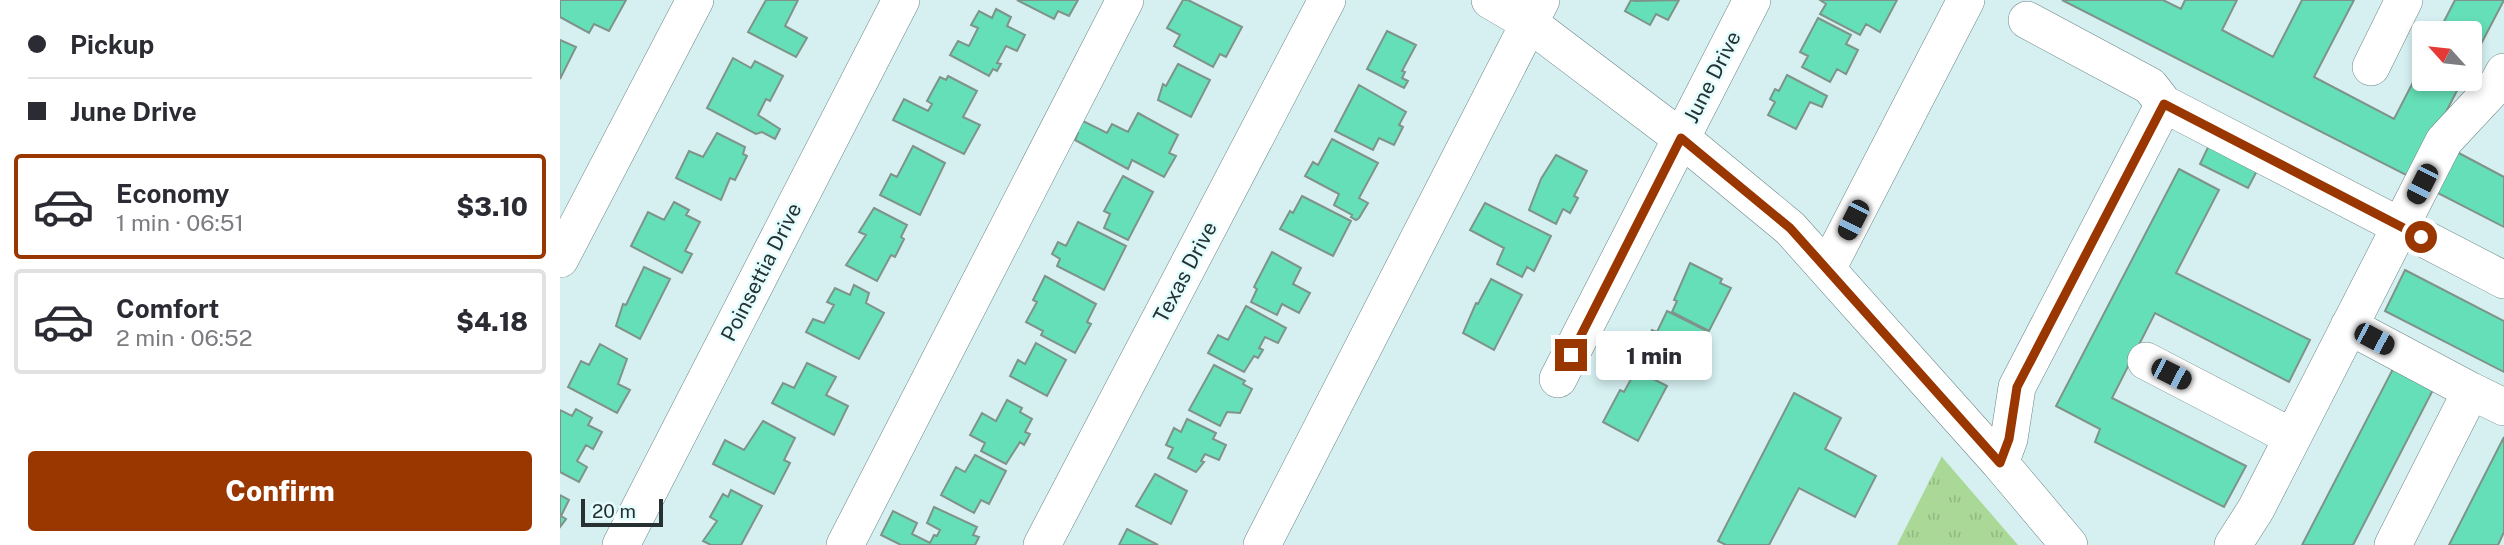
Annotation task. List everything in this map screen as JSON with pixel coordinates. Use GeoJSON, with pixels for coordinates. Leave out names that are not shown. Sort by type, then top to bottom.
{"type":"FeatureCollection","features":[{"type":"Feature","properties":{"kind":"street"},"geometry":{"type":"LineString","coordinates":[[560,259],[695,0]]}},
{"type":"Feature","properties":{"kind":"street","name":"Poinsettia Drive"},"geometry":{"type":"LineString","coordinates":[[621,545],[901,0]]}},
{"type":"Feature","properties":{"kind":"street"},"geometry":{"type":"LineString","coordinates":[[845,545],[1125,0]]}},
{"type":"Feature","properties":{"kind":"street","name":"Texas Drive"},"geometry":{"type":"LineString","coordinates":[[1042,545],[1327,0]]}},
{"type":"Feature","properties":{"kind":"street"},"geometry":{"type":"LineString","coordinates":[[1490,0],[1535,12],[1790,228],[2000,463],[2069,545]]}},
{"type":"Feature","properties":{"kind":"street","name":"June Drive"},"geometry":{"type":"LineString","coordinates":[[1558,379],[1752,0]]}},
{"type":"Feature","properties":{"kind":"street"},"geometry":{"type":"LineString","coordinates":[[1827,269],[1966,0]]}},
{"type":"Feature","properties":{"kind":"street"},"geometry":{"type":"LineString","coordinates":[[2371,67],[2404,0]]}},
{"type":"Feature","properties":{"kind":"street"},"geometry":{"type":"LineString","coordinates":[[1262,545],[1535,12]]}},
{"type":"Feature","properties":{"kind":"street"},"geometry":{"type":"LineString","coordinates":[[2027,20],[2150,86],[2164,104],[2504,279]]}},
{"type":"Feature","properties":{"kind":"street"},"geometry":{"type":"LineString","coordinates":[[2233,545],[2256,509],[2444,141],[2498,83],[2504,72]]}},
{"type":"Feature","properties":{"kind":"street"},"geometry":{"type":"LineString","coordinates":[[2000,463],[2009,439],[2017,387],[2164,104]]}},
{"type":"Feature","properties":{"kind":"street"},"geometry":{"type":"LineString","coordinates":[[2349,326],[2504,407]]}},
{"type":"Feature","properties":{"kind":"street"},"geometry":{"type":"LineString","coordinates":[[2146,361],[2292,437]]}},
{"type":"Feature","properties":{"kind":"street"},"geometry":{"type":"LineString","coordinates":[[2393,545],[2472,391]]}},
{"type":"Feature","properties":{"kind":"green space"},"geometry":{"type":"Polygon","coordinates":[[[1942,457],[2018,545],[1897,545],[1942,457]]]}},
{"type":"Feature","properties":{"kind":"building"},"geometry":{"type":"Polygon","coordinates":[[[560,0],[626,0],[609,31],[594,24],[589,33],[560,17],[560,0]]]}},
{"type":"Feature","properties":{"kind":"building"},"geometry":{"type":"Polygon","coordinates":[[[766,0],[798,0],[785,26],[807,38],[796,57],[748,32],[766,0]]]}},
{"type":"Feature","properties":{"kind":"building"},"geometry":{"type":"Polygon","coordinates":[[[1017,0],[1078,0],[1069,16],[1058,11],[1054,19],[1017,0]]]}},
{"type":"Feature","properties":{"kind":"building"},"geometry":{"type":"Polygon","coordinates":[[[1183,0],[1242,27],[1226,57],[1220,54],[1213,67],[1174,46],[1180,35],[1167,28],[1183,0]]]}},
{"type":"Feature","properties":{"kind":"building"},"geometry":{"type":"Polygon","coordinates":[[[1631,0],[1679,0],[1668,20],[1656,14],[1650,25],[1625,11],[1631,0]]]}},
{"type":"Feature","properties":{"kind":"building"},"geometry":{"type":"Polygon","coordinates":[[[1820,0],[1897,0],[1880,32],[1866,24],[1860,35],[1820,14],[1826,4],[1820,0]]]}},
{"type":"Feature","properties":{"kind":"building"},"geometry":{"type":"Polygon","coordinates":[[[2062,0],[2163,0],[2181,9],[2185,0],[2237,0],[2222,30],[2273,57],[2302,0],[2354,0],[2314,77],[2394,119],[2412,84],[2412,91],[2457,91],[2412,178],[2062,0]]]}},
{"type":"Feature","properties":{"kind":"building"},"geometry":{"type":"Polygon","coordinates":[[[2455,0],[2504,0],[2482,42],[2482,21],[2444,21],[2455,0]]]}},
{"type":"Feature","properties":{"kind":"building"},"geometry":{"type":"Polygon","coordinates":[[[996,9],[1011,17],[1007,26],[1025,35],[1017,51],[1006,46],[997,63],[1001,64],[997,71],[993,69],[989,76],[950,55],[958,41],[969,46],[978,28],[971,25],[979,11],[992,18],[996,9]]]}},
{"type":"Feature","properties":{"kind":"building"},"geometry":{"type":"Polygon","coordinates":[[[1818,18],[1851,35],[1846,44],[1858,50],[1846,74],[1837,69],[1830,82],[1802,67],[1808,56],[1800,52],[1818,18]]]}},
{"type":"Feature","properties":{"kind":"building"},"geometry":{"type":"Polygon","coordinates":[[[1387,31],[1416,45],[1402,71],[1405,72],[1402,78],[1408,81],[1404,88],[1367,69],[1387,31]]]}},
{"type":"Feature","properties":{"kind":"building"},"geometry":{"type":"Polygon","coordinates":[[[560,40],[576,47],[560,79],[560,40]]]}},
{"type":"Feature","properties":{"kind":"building"},"geometry":{"type":"Polygon","coordinates":[[[733,58],[751,68],[755,61],[783,76],[770,101],[766,99],[758,115],[780,129],[775,139],[762,132],[756,134],[707,108],[733,58]]]}},
{"type":"Feature","properties":{"kind":"building"},"geometry":{"type":"Polygon","coordinates":[[[1178,64],[1210,80],[1191,117],[1158,100],[1163,84],[1166,86],[1178,64]]]}},
{"type":"Feature","properties":{"kind":"building"},"geometry":{"type":"Polygon","coordinates":[[[1787,75],[1827,96],[1822,107],[1810,102],[1796,129],[1768,115],[1775,102],[1770,99],[1775,89],[1779,91],[1787,75]]]}},
{"type":"Feature","properties":{"kind":"building"},"geometry":{"type":"Polygon","coordinates":[[[948,76],[977,91],[963,117],[980,125],[964,154],[893,120],[904,99],[928,111],[932,104],[927,101],[940,77],[946,80],[948,76]]]}},
{"type":"Feature","properties":{"kind":"building"},"geometry":{"type":"Polygon","coordinates":[[[1359,85],[1406,112],[1399,125],[1403,127],[1394,145],[1379,138],[1373,150],[1335,131],[1359,85]]]}},
{"type":"Feature","properties":{"kind":"building"},"geometry":{"type":"Polygon","coordinates":[[[1138,113],[1178,135],[1169,153],[1176,156],[1164,177],[1132,160],[1128,169],[1075,140],[1078,133],[1063,125],[1069,114],[1107,133],[1112,124],[1128,132],[1138,113]]]}},
{"type":"Feature","properties":{"kind":"building"},"geometry":{"type":"Polygon","coordinates":[[[717,133],[745,147],[743,154],[747,156],[735,180],[730,178],[721,200],[676,178],[689,151],[703,157],[717,133]]]}},
{"type":"Feature","properties":{"kind":"building"},"geometry":{"type":"Polygon","coordinates":[[[1332,139],[1378,163],[1359,198],[1368,203],[1356,220],[1334,205],[1339,194],[1305,176],[1313,162],[1318,165],[1332,139]]]}},
{"type":"Feature","properties":{"kind":"building"},"geometry":{"type":"Polygon","coordinates":[[[2211,141],[2260,165],[2248,188],[2200,164],[2211,141]]]}},
{"type":"Feature","properties":{"kind":"building"},"geometry":{"type":"Polygon","coordinates":[[[913,146],[945,163],[920,215],[880,195],[891,174],[897,177],[913,146]]]}},
{"type":"Feature","properties":{"kind":"building"},"geometry":{"type":"Polygon","coordinates":[[[2455,151],[2504,177],[2504,227],[2434,191],[2455,151]]]}},
{"type":"Feature","properties":{"kind":"building"},"geometry":{"type":"Polygon","coordinates":[[[1556,155],[1587,171],[1574,196],[1578,198],[1570,213],[1563,209],[1556,224],[1529,210],[1541,179],[1556,155]]]}},
{"type":"Feature","properties":{"kind":"building"},"geometry":{"type":"Polygon","coordinates":[[[2179,169],[2219,190],[2176,273],[2310,340],[2289,382],[2155,313],[2112,398],[2246,466],[2224,507],[2095,442],[2100,429],[2056,406],[2179,169]]]}},
{"type":"Feature","properties":{"kind":"building"},"geometry":{"type":"Polygon","coordinates":[[[1123,176],[1153,192],[1128,240],[1104,228],[1110,214],[1104,211],[1123,176]]]}},
{"type":"Feature","properties":{"kind":"building"},"geometry":{"type":"Polygon","coordinates":[[[1302,196],[1351,221],[1333,256],[1280,229],[1302,196]]]}},
{"type":"Feature","properties":{"kind":"building"},"geometry":{"type":"Polygon","coordinates":[[[674,202],[689,210],[686,215],[700,222],[685,251],[692,254],[682,273],[631,246],[648,212],[664,220],[674,202]]]}},
{"type":"Feature","properties":{"kind":"building"},"geometry":{"type":"Polygon","coordinates":[[[1485,203],[1551,236],[1534,271],[1527,267],[1522,277],[1497,264],[1504,248],[1470,230],[1485,203]]]}},
{"type":"Feature","properties":{"kind":"building"},"geometry":{"type":"Polygon","coordinates":[[[874,208],[907,225],[901,237],[904,239],[895,257],[891,255],[877,281],[846,265],[866,235],[859,232],[874,208]]]}},
{"type":"Feature","properties":{"kind":"building"},"geometry":{"type":"Polygon","coordinates":[[[1078,222],[1126,246],[1104,290],[1057,266],[1060,259],[1052,254],[1058,242],[1066,246],[1078,222]]]}},
{"type":"Feature","properties":{"kind":"building"},"geometry":{"type":"Polygon","coordinates":[[[1272,252],[1301,268],[1293,284],[1310,293],[1299,313],[1282,304],[1277,315],[1251,302],[1257,289],[1254,287],[1272,252]]]}},
{"type":"Feature","properties":{"kind":"building"},"geometry":{"type":"Polygon","coordinates":[[[1690,263],[1722,279],[1720,283],[1731,288],[1709,331],[1672,312],[1677,301],[1674,300],[1690,263]]]}},
{"type":"Feature","properties":{"kind":"building"},"geometry":{"type":"Polygon","coordinates":[[[644,267],[670,279],[640,339],[616,326],[623,304],[626,305],[644,267]]]}},
{"type":"Feature","properties":{"kind":"building"},"geometry":{"type":"Polygon","coordinates":[[[2405,270],[2504,321],[2504,372],[2385,311],[2405,270]]]}},
{"type":"Feature","properties":{"kind":"building"},"geometry":{"type":"Polygon","coordinates":[[[1045,276],[1096,304],[1087,322],[1091,324],[1075,353],[1041,335],[1043,331],[1026,322],[1037,302],[1033,300],[1045,276]]]}},
{"type":"Feature","properties":{"kind":"building"},"geometry":{"type":"Polygon","coordinates":[[[1491,279],[1522,295],[1494,350],[1463,333],[1476,303],[1478,304],[1491,279]]]}},
{"type":"Feature","properties":{"kind":"building"},"geometry":{"type":"Polygon","coordinates":[[[854,285],[869,293],[866,303],[884,313],[859,359],[806,332],[813,319],[824,323],[834,305],[827,302],[835,288],[850,295],[854,285]]]}},
{"type":"Feature","properties":{"kind":"building"},"geometry":{"type":"Polygon","coordinates":[[[1246,306],[1286,328],[1278,343],[1265,337],[1259,348],[1263,350],[1258,358],[1254,356],[1244,372],[1208,353],[1218,335],[1228,340],[1246,306]]]}},
{"type":"Feature","properties":{"kind":"building"},"geometry":{"type":"Polygon","coordinates":[[[1667,311],[1707,331],[1697,350],[1709,356],[1699,377],[1670,363],[1665,374],[1641,362],[1647,351],[1642,348],[1652,330],[1657,332],[1667,311]]]}},
{"type":"Feature","properties":{"kind":"building"},"geometry":{"type":"Polygon","coordinates":[[[1036,343],[1066,360],[1047,396],[1010,376],[1018,360],[1025,364],[1036,343]]]}},
{"type":"Feature","properties":{"kind":"building"},"geometry":{"type":"Polygon","coordinates":[[[600,344],[627,359],[618,384],[630,390],[617,413],[568,387],[581,361],[589,365],[600,344]]]}},
{"type":"Feature","properties":{"kind":"building"},"geometry":{"type":"Polygon","coordinates":[[[807,363],[836,377],[826,395],[848,406],[834,435],[772,403],[783,383],[794,388],[807,363]]]}},
{"type":"Feature","properties":{"kind":"building"},"geometry":{"type":"Polygon","coordinates":[[[1214,365],[1245,381],[1243,384],[1252,389],[1240,413],[1227,412],[1220,426],[1189,410],[1214,365]]]}},
{"type":"Feature","properties":{"kind":"building"},"geometry":{"type":"Polygon","coordinates":[[[2395,365],[2435,386],[2353,545],[2302,545],[2395,365]]]}},
{"type":"Feature","properties":{"kind":"building"},"geometry":{"type":"Polygon","coordinates":[[[1636,370],[1667,386],[1638,441],[1603,422],[1620,390],[1624,392],[1636,370]]]}},
{"type":"Feature","properties":{"kind":"building"},"geometry":{"type":"Polygon","coordinates":[[[1794,393],[1841,418],[1825,449],[1876,476],[1855,517],[1799,488],[1769,545],[1726,545],[1718,541],[1794,393]]]}},
{"type":"Feature","properties":{"kind":"building"},"geometry":{"type":"Polygon","coordinates":[[[1007,400],[1022,408],[1020,412],[1032,419],[1025,432],[1030,434],[1024,445],[1020,442],[1006,464],[981,451],[985,443],[970,435],[982,413],[996,421],[1007,400]]]}},
{"type":"Feature","properties":{"kind":"building"},"geometry":{"type":"Polygon","coordinates":[[[576,409],[592,418],[588,425],[602,432],[593,449],[586,445],[577,461],[587,467],[579,482],[560,472],[560,410],[572,416],[576,409]]]}},
{"type":"Feature","properties":{"kind":"building"},"geometry":{"type":"Polygon","coordinates":[[[1187,419],[1216,433],[1213,439],[1226,445],[1219,460],[1205,454],[1201,461],[1204,462],[1196,472],[1168,458],[1173,448],[1166,445],[1174,428],[1181,432],[1187,419]]]}},
{"type":"Feature","properties":{"kind":"building"},"geometry":{"type":"Polygon","coordinates":[[[763,421],[795,438],[784,460],[790,463],[774,494],[713,464],[725,440],[744,450],[763,421]]]}},
{"type":"Feature","properties":{"kind":"building"},"geometry":{"type":"Polygon","coordinates":[[[2504,437],[2504,532],[2498,545],[2449,545],[2504,437]]]}},
{"type":"Feature","properties":{"kind":"building"},"geometry":{"type":"Polygon","coordinates":[[[975,455],[1006,471],[989,504],[981,500],[974,513],[941,495],[956,467],[965,472],[975,455]]]}},
{"type":"Feature","properties":{"kind":"building"},"geometry":{"type":"Polygon","coordinates":[[[1155,474],[1187,491],[1171,524],[1136,506],[1155,474]]]}},
{"type":"Feature","properties":{"kind":"building"},"geometry":{"type":"Polygon","coordinates":[[[731,490],[762,506],[741,545],[711,545],[703,541],[717,521],[710,517],[723,494],[728,497],[731,490]]]}},
{"type":"Feature","properties":{"kind":"building"},"geometry":{"type":"Polygon","coordinates":[[[560,495],[569,500],[561,516],[566,519],[560,527],[560,495]]]}},
{"type":"Feature","properties":{"kind":"building"},"geometry":{"type":"Polygon","coordinates":[[[934,507],[977,527],[973,535],[979,537],[975,545],[901,545],[881,535],[893,511],[917,523],[912,534],[930,543],[940,530],[927,523],[934,507]]]}},
{"type":"Feature","properties":{"kind":"building"},"geometry":{"type":"Polygon","coordinates":[[[1127,529],[1158,545],[1119,545],[1127,529]]]}},
{"type":"Feature","properties":{"kind":"route"},"geometry":{"type":"LineString","coordinates":[[1571,355],[1681,138],[1790,228],[2000,463],[2009,439],[2017,387],[2164,104],[2421,237]]}}]}
